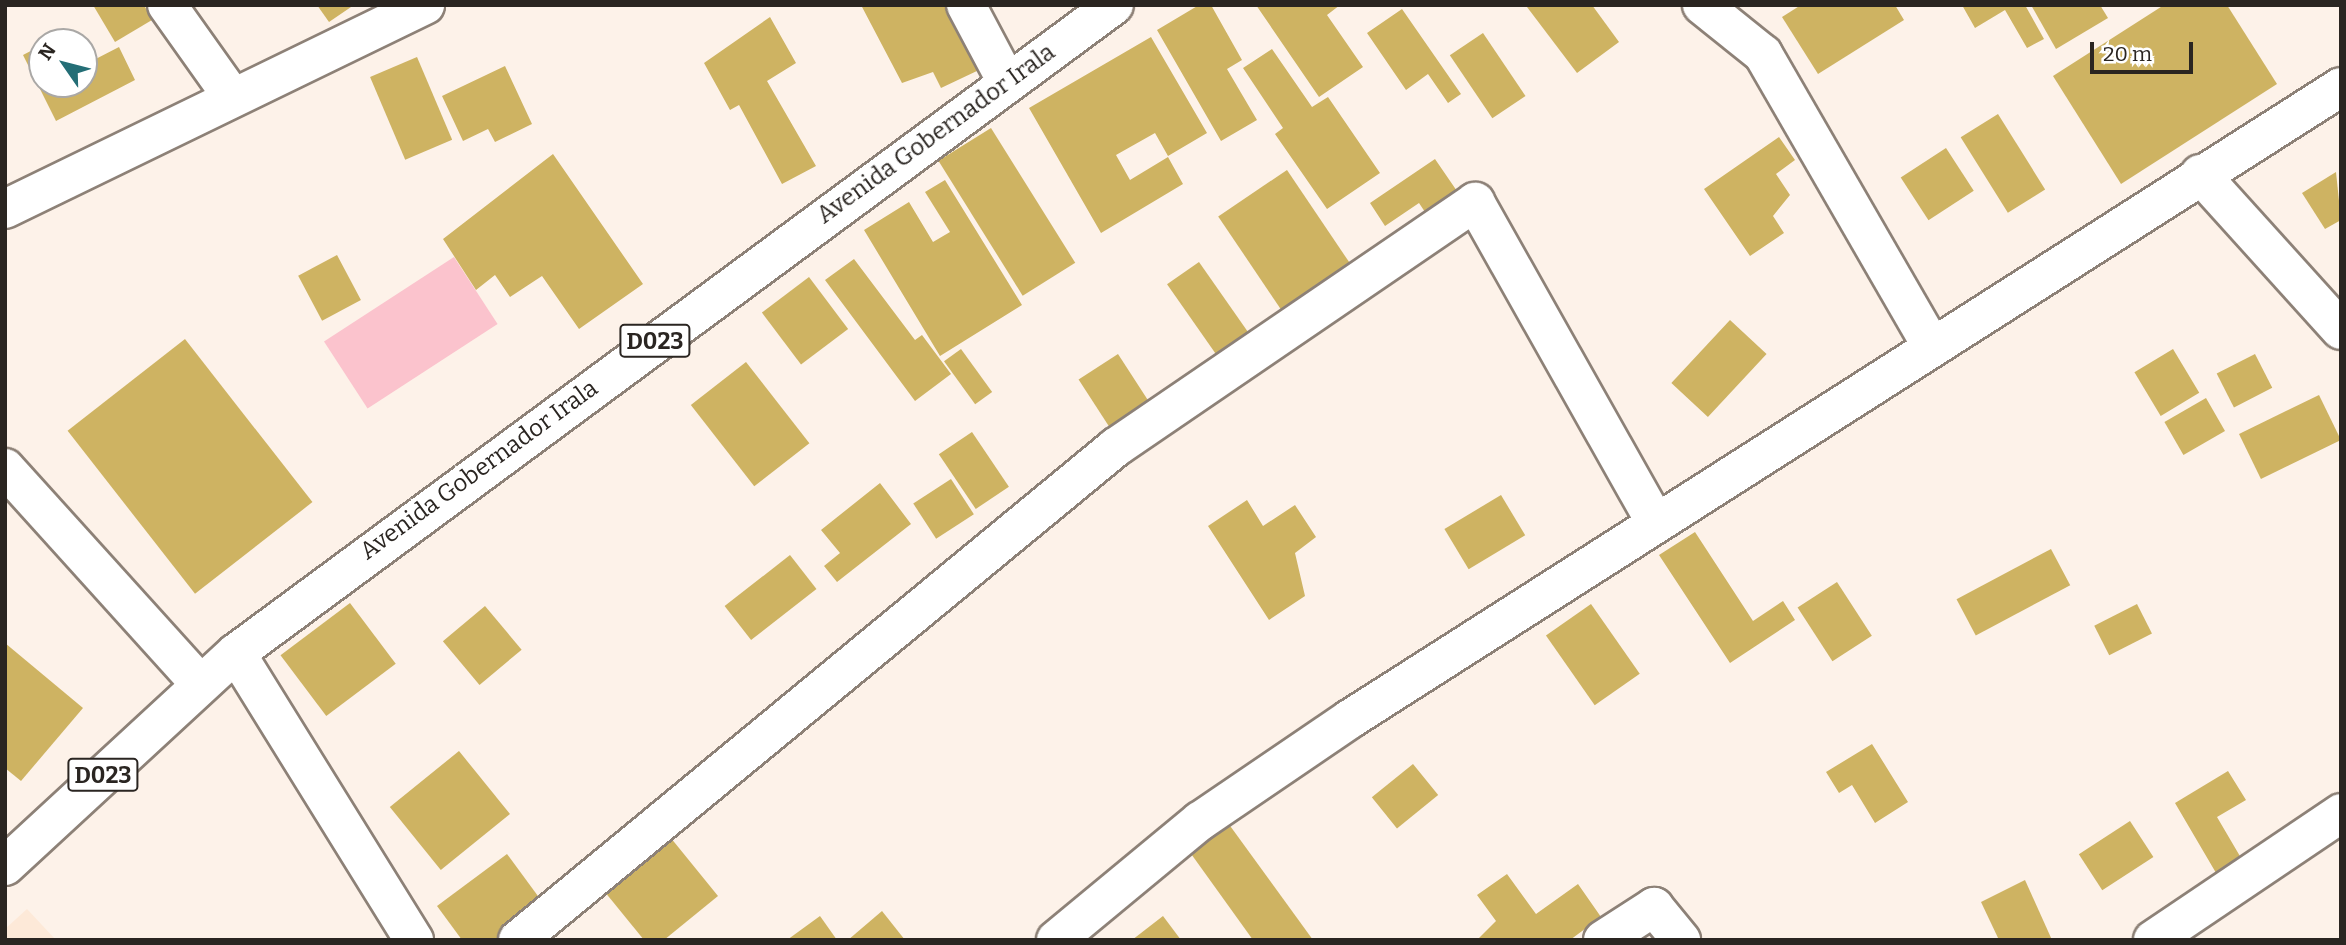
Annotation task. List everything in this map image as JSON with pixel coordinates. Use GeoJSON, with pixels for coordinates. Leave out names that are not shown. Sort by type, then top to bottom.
{"type":"FeatureCollection","features":[{"type":"Feature","properties":{"kind":"street"},"geometry":{"type":"LineString","coordinates":[[167,5],[231,95]]}},
{"type":"Feature","properties":{"kind":"street"},"geometry":{"type":"LineString","coordinates":[[5,209],[231,95],[425,5]]}},
{"type":"Feature","properties":{"kind":"street"},"geometry":{"type":"LineString","coordinates":[[966,5],[1007,82]]}},
{"type":"Feature","properties":{"kind":"street","name":"Avenida Gobernador Irala"},"geometry":{"type":"LineString","coordinates":[[5,866],[236,653],[1114,5]]}},
{"type":"Feature","properties":{"kind":"street"},"geometry":{"type":"LineString","coordinates":[[1702,5],[1763,54],[1933,347]]}},
{"type":"Feature","properties":{"kind":"street"},"geometry":{"type":"LineString","coordinates":[[1056,940],[1200,821],[1654,520],[1933,347],[2200,174],[2341,87]]}},
{"type":"Feature","properties":{"kind":"street"},"geometry":{"type":"LineString","coordinates":[[2200,174],[2341,330]]}},
{"type":"Feature","properties":{"kind":"street"},"geometry":{"type":"LineString","coordinates":[[518,940],[1116,447],[1475,202],[1654,520]]}},
{"type":"Feature","properties":{"kind":"street"},"geometry":{"type":"LineString","coordinates":[[5,468],[201,684]]}},
{"type":"Feature","properties":{"kind":"street"},"geometry":{"type":"LineString","coordinates":[[236,653],[414,940]]}},
{"type":"Feature","properties":{"kind":"street"},"geometry":{"type":"LineString","coordinates":[[2153,940],[2341,813]]}},
{"type":"Feature","properties":{"kind":"street"},"geometry":{"type":"LineString","coordinates":[[1603,940],[1654,907],[1681,940]]}},
{"type":"Feature","properties":{"kind":"shaded area"},"geometry":{"type":"Polygon","coordinates":[[[454,257],[498,324],[368,409],[324,341],[454,257]]]}},
{"type":"Feature","properties":{"kind":"shaded area"},"geometry":{"type":"Polygon","coordinates":[[[27,909],[56,940],[5,940],[5,929],[27,909]]]}},
{"type":"Feature","properties":{"kind":"building"},"geometry":{"type":"Polygon","coordinates":[[[93,5],[144,5],[152,20],[115,42],[93,5]]]}},
{"type":"Feature","properties":{"kind":"building"},"geometry":{"type":"Polygon","coordinates":[[[317,5],[354,5],[329,22],[317,5]]]}},
{"type":"Feature","properties":{"kind":"building"},"geometry":{"type":"Polygon","coordinates":[[[861,5],[948,5],[979,70],[941,88],[933,72],[902,83],[861,5]]]}},
{"type":"Feature","properties":{"kind":"building"},"geometry":{"type":"Polygon","coordinates":[[[1199,5],[1211,5],[1242,60],[1227,69],[1257,120],[1221,141],[1157,30],[1199,5]]]}},
{"type":"Feature","properties":{"kind":"building"},"geometry":{"type":"Polygon","coordinates":[[[1256,5],[1340,5],[1327,15],[1363,67],[1319,97],[1256,5]]]}},
{"type":"Feature","properties":{"kind":"building"},"geometry":{"type":"Polygon","coordinates":[[[1592,5],[1619,42],[1577,73],[1527,7],[1592,5]]]}},
{"type":"Feature","properties":{"kind":"building"},"geometry":{"type":"Polygon","coordinates":[[[1801,5],[1895,5],[1904,20],[1818,74],[1782,17],[1801,5]]]}},
{"type":"Feature","properties":{"kind":"building"},"geometry":{"type":"Polygon","coordinates":[[[1962,5],[2025,5],[2044,39],[2027,48],[2005,10],[1975,28],[1962,5]]]}},
{"type":"Feature","properties":{"kind":"building"},"geometry":{"type":"Polygon","coordinates":[[[2031,5],[2100,5],[2108,18],[2056,49],[2031,5]]]}},
{"type":"Feature","properties":{"kind":"building"},"geometry":{"type":"Polygon","coordinates":[[[2164,5],[2227,5],[2277,84],[2121,184],[2053,76],[2164,5]]]}},
{"type":"Feature","properties":{"kind":"building"},"geometry":{"type":"Polygon","coordinates":[[[1402,9],[1461,94],[1448,103],[1428,74],[1406,90],[1367,33],[1402,9]]]}},
{"type":"Feature","properties":{"kind":"building"},"geometry":{"type":"Polygon","coordinates":[[[770,17],[796,63],[767,81],[816,166],[782,184],[739,105],[730,110],[704,63],[770,17]]]}},
{"type":"Feature","properties":{"kind":"building"},"geometry":{"type":"Polygon","coordinates":[[[1483,33],[1525,96],[1492,118],[1450,55],[1483,33]]]}},
{"type":"Feature","properties":{"kind":"building"},"geometry":{"type":"Polygon","coordinates":[[[1151,37],[1207,133],[1168,156],[1155,133],[1116,155],[1130,180],[1168,157],[1183,184],[1101,233],[1029,108],[1151,37]]]}},
{"type":"Feature","properties":{"kind":"building"},"geometry":{"type":"Polygon","coordinates":[[[119,47],[135,80],[56,121],[44,98],[98,98],[98,58],[119,47]]]}},
{"type":"Feature","properties":{"kind":"building"},"geometry":{"type":"Polygon","coordinates":[[[1272,49],[1312,107],[1328,97],[1380,173],[1327,209],[1275,134],[1283,128],[1243,68],[1272,49]]]}},
{"type":"Feature","properties":{"kind":"building"},"geometry":{"type":"Polygon","coordinates":[[[28,52],[28,65],[23,55],[28,52]]]}},
{"type":"Feature","properties":{"kind":"building"},"geometry":{"type":"Polygon","coordinates":[[[417,57],[452,140],[405,160],[370,77],[417,57]]]}},
{"type":"Feature","properties":{"kind":"building"},"geometry":{"type":"Polygon","coordinates":[[[505,66],[532,124],[495,142],[488,129],[463,141],[442,96],[505,66]]]}},
{"type":"Feature","properties":{"kind":"building"},"geometry":{"type":"Polygon","coordinates":[[[1998,114],[2045,189],[2008,213],[1961,137],[1998,114]]]}},
{"type":"Feature","properties":{"kind":"building"},"geometry":{"type":"Polygon","coordinates":[[[991,128],[1075,263],[1023,296],[938,161],[991,128]]]}},
{"type":"Feature","properties":{"kind":"building"},"geometry":{"type":"Polygon","coordinates":[[[1779,137],[1795,160],[1776,174],[1790,195],[1773,216],[1784,233],[1750,256],[1704,189],[1779,137]]]}},
{"type":"Feature","properties":{"kind":"building"},"geometry":{"type":"Polygon","coordinates":[[[1946,148],[1974,191],[1928,220],[1901,177],[1946,148]]]}},
{"type":"Feature","properties":{"kind":"building"},"geometry":{"type":"Polygon","coordinates":[[[553,154],[643,284],[579,329],[542,276],[510,297],[495,275],[476,290],[443,239],[553,154]]]}},
{"type":"Feature","properties":{"kind":"building"},"geometry":{"type":"Polygon","coordinates":[[[1435,159],[1459,194],[1427,215],[1419,203],[1385,226],[1370,203],[1435,159]]]}},
{"type":"Feature","properties":{"kind":"building"},"geometry":{"type":"Polygon","coordinates":[[[1287,170],[1351,265],[1282,312],[1218,216],[1287,170]]]}},
{"type":"Feature","properties":{"kind":"building"},"geometry":{"type":"Polygon","coordinates":[[[2336,172],[2341,220],[2325,229],[2302,193],[2336,172]]]}},
{"type":"Feature","properties":{"kind":"building"},"geometry":{"type":"Polygon","coordinates":[[[945,180],[1022,305],[940,356],[864,230],[909,202],[933,242],[950,232],[925,192],[945,180]]]}},
{"type":"Feature","properties":{"kind":"building"},"geometry":{"type":"Polygon","coordinates":[[[337,255],[361,300],[322,321],[298,276],[337,255]]]}},
{"type":"Feature","properties":{"kind":"building"},"geometry":{"type":"Polygon","coordinates":[[[854,259],[915,340],[922,335],[951,374],[915,401],[825,280],[854,259]]]}},
{"type":"Feature","properties":{"kind":"building"},"geometry":{"type":"Polygon","coordinates":[[[1199,262],[1251,336],[1219,358],[1167,284],[1199,262]]]}},
{"type":"Feature","properties":{"kind":"building"},"geometry":{"type":"Polygon","coordinates":[[[809,277],[848,329],[801,364],[762,313],[809,277]]]}},
{"type":"Feature","properties":{"kind":"building"},"geometry":{"type":"Polygon","coordinates":[[[1730,320],[1767,354],[1708,417],[1671,383],[1730,320]]]}},
{"type":"Feature","properties":{"kind":"building"},"geometry":{"type":"Polygon","coordinates":[[[185,339],[312,502],[195,594],[68,431],[185,339]]]}},
{"type":"Feature","properties":{"kind":"building"},"geometry":{"type":"Polygon","coordinates":[[[961,349],[992,392],[975,404],[944,361],[961,349]]]}},
{"type":"Feature","properties":{"kind":"building"},"geometry":{"type":"Polygon","coordinates":[[[2173,349],[2199,393],[2161,416],[2134,372],[2173,349]]]}},
{"type":"Feature","properties":{"kind":"building"},"geometry":{"type":"Polygon","coordinates":[[[1118,354],[1151,405],[1112,431],[1079,380],[1118,354]]]}},
{"type":"Feature","properties":{"kind":"building"},"geometry":{"type":"Polygon","coordinates":[[[2255,354],[2272,388],[2234,407],[2217,374],[2255,354]]]}},
{"type":"Feature","properties":{"kind":"building"},"geometry":{"type":"Polygon","coordinates":[[[746,362],[809,443],[754,486],[691,405],[746,362]]]}},
{"type":"Feature","properties":{"kind":"building"},"geometry":{"type":"Polygon","coordinates":[[[2319,395],[2341,440],[2261,479],[2239,434],[2319,395]]]}},
{"type":"Feature","properties":{"kind":"building"},"geometry":{"type":"Polygon","coordinates":[[[2206,398],[2225,431],[2183,455],[2164,422],[2206,398]]]}},
{"type":"Feature","properties":{"kind":"building"},"geometry":{"type":"Polygon","coordinates":[[[972,432],[1009,487],[976,509],[939,454],[972,432]]]}},
{"type":"Feature","properties":{"kind":"building"},"geometry":{"type":"Polygon","coordinates":[[[951,479],[974,514],[936,539],[913,504],[951,479]]]}},
{"type":"Feature","properties":{"kind":"building"},"geometry":{"type":"Polygon","coordinates":[[[880,483],[911,524],[837,582],[824,566],[840,553],[821,530],[880,483]]]}},
{"type":"Feature","properties":{"kind":"building"},"geometry":{"type":"Polygon","coordinates":[[[1501,495],[1525,535],[1469,569],[1444,529],[1501,495]]]}},
{"type":"Feature","properties":{"kind":"building"},"geometry":{"type":"Polygon","coordinates":[[[1247,500],[1263,526],[1295,505],[1316,537],[1295,553],[1305,596],[1269,620],[1208,526],[1247,500]]]}},
{"type":"Feature","properties":{"kind":"building"},"geometry":{"type":"Polygon","coordinates":[[[1695,532],[1753,621],[1783,601],[1795,620],[1730,663],[1659,555],[1695,532]]]}},
{"type":"Feature","properties":{"kind":"building"},"geometry":{"type":"Polygon","coordinates":[[[2051,549],[2070,585],[1976,635],[1957,599],[2051,549]]]}},
{"type":"Feature","properties":{"kind":"building"},"geometry":{"type":"Polygon","coordinates":[[[790,555],[816,589],[751,640],[725,606],[790,555]]]}},
{"type":"Feature","properties":{"kind":"building"},"geometry":{"type":"Polygon","coordinates":[[[1837,582],[1872,636],[1832,661],[1798,608],[1837,582]]]}},
{"type":"Feature","properties":{"kind":"building"},"geometry":{"type":"Polygon","coordinates":[[[350,603],[396,664],[326,716],[281,655],[350,603]]]}},
{"type":"Feature","properties":{"kind":"building"},"geometry":{"type":"Polygon","coordinates":[[[1591,604],[1640,674],[1595,705],[1546,636],[1591,604]]]}},
{"type":"Feature","properties":{"kind":"building"},"geometry":{"type":"Polygon","coordinates":[[[2137,604],[2152,633],[2109,655],[2094,626],[2137,604]]]}},
{"type":"Feature","properties":{"kind":"building"},"geometry":{"type":"Polygon","coordinates":[[[485,606],[522,650],[480,685],[443,641],[485,606]]]}},
{"type":"Feature","properties":{"kind":"building"},"geometry":{"type":"Polygon","coordinates":[[[5,643],[83,708],[21,781],[5,768],[5,643]]]}},
{"type":"Feature","properties":{"kind":"building"},"geometry":{"type":"Polygon","coordinates":[[[1872,744],[1908,802],[1875,823],[1852,785],[1839,793],[1826,772],[1872,744]]]}},
{"type":"Feature","properties":{"kind":"building"},"geometry":{"type":"Polygon","coordinates":[[[459,751],[510,814],[441,870],[390,807],[459,751]]]}},
{"type":"Feature","properties":{"kind":"building"},"geometry":{"type":"Polygon","coordinates":[[[1413,764],[1438,795],[1397,828],[1372,797],[1413,764]]]}},
{"type":"Feature","properties":{"kind":"building"},"geometry":{"type":"Polygon","coordinates":[[[2228,771],[2246,800],[2217,817],[2244,863],[2219,878],[2175,803],[2228,771]]]}},
{"type":"Feature","properties":{"kind":"building"},"geometry":{"type":"Polygon","coordinates":[[[2130,821],[2153,857],[2102,890],[2079,854],[2130,821]]]}},
{"type":"Feature","properties":{"kind":"building"},"geometry":{"type":"Polygon","coordinates":[[[1228,823],[1313,940],[1253,940],[1189,851],[1228,823]]]}},
{"type":"Feature","properties":{"kind":"building"},"geometry":{"type":"Polygon","coordinates":[[[666,832],[718,896],[664,940],[644,940],[600,886],[666,832]]]}},
{"type":"Feature","properties":{"kind":"building"},"geometry":{"type":"Polygon","coordinates":[[[507,854],[546,907],[502,940],[462,940],[437,906],[507,854]]]}},
{"type":"Feature","properties":{"kind":"building"},"geometry":{"type":"Polygon","coordinates":[[[1507,874],[1536,914],[1578,884],[1601,917],[1570,940],[1477,940],[1496,921],[1477,895],[1507,874]]]}},
{"type":"Feature","properties":{"kind":"building"},"geometry":{"type":"Polygon","coordinates":[[[2025,880],[2052,940],[1999,940],[1981,902],[2025,880]]]}},
{"type":"Feature","properties":{"kind":"building"},"geometry":{"type":"Polygon","coordinates":[[[882,911],[905,940],[848,940],[882,911]]]}},
{"type":"Feature","properties":{"kind":"building"},"geometry":{"type":"Polygon","coordinates":[[[820,916],[837,940],[787,940],[820,916]]]}},
{"type":"Feature","properties":{"kind":"building"},"geometry":{"type":"Polygon","coordinates":[[[1163,916],[1181,940],[1132,940],[1163,916]]]}}]}
